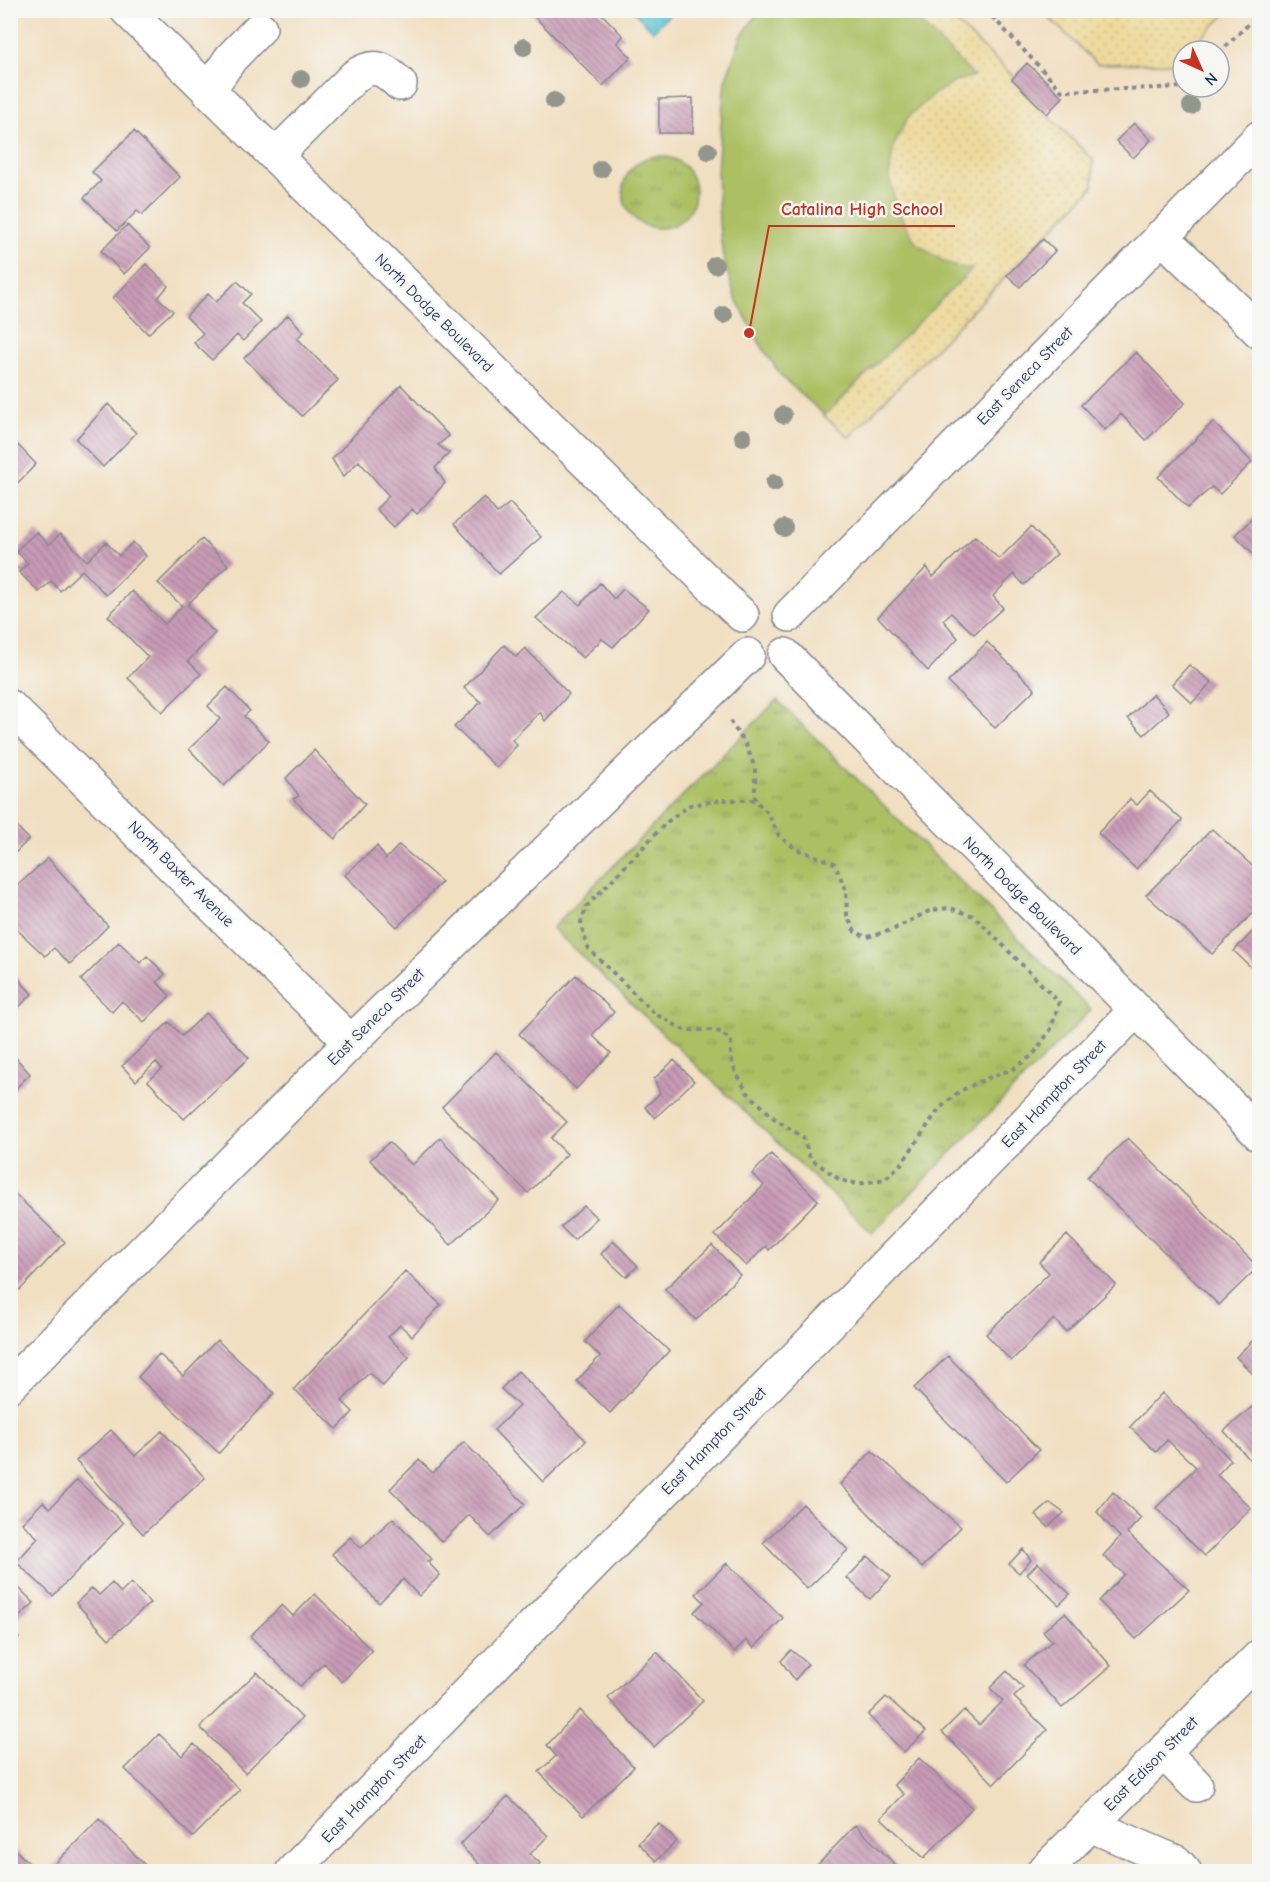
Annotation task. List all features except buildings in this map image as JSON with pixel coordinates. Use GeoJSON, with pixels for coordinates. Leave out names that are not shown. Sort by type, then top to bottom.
{"type":"FeatureCollection","features":[{"type":"Feature","properties":{"kind":"street","name":"North Dodge Boulevard"},"geometry":{"type":"LineString","coordinates":[[128,10],[742,615]]}},
{"type":"Feature","properties":{"kind":"street"},"geometry":{"type":"LineString","coordinates":[[208,91],[231,58],[260,28]]}},
{"type":"Feature","properties":{"kind":"street"},"geometry":{"type":"LineString","coordinates":[[275,156],[355,76],[364,70],[381,69],[389,73],[400,84]]}},
{"type":"Feature","properties":{"kind":"street","name":"East Seneca Street"},"geometry":{"type":"LineString","coordinates":[[790,615],[1260,137]]}},
{"type":"Feature","properties":{"kind":"street"},"geometry":{"type":"LineString","coordinates":[[1161,236],[1260,332]]}},
{"type":"Feature","properties":{"kind":"street"},"geometry":{"type":"LineString","coordinates":[[774,604],[783,608],[790,615],[796,632],[794,642],[785,655],[772,662],[762,662],[748,656],[738,645],[737,626],[742,615],[755,605],[774,604]]}},
{"type":"Feature","properties":{"kind":"street","name":"North Dodge Boulevard"},"geometry":{"type":"LineString","coordinates":[[785,655],[1260,1135]]}},
{"type":"Feature","properties":{"kind":"street","name":"East Seneca Street"},"geometry":{"type":"LineString","coordinates":[[10,1385],[351,1042],[748,656]]}},
{"type":"Feature","properties":{"kind":"street","name":"North Baxter Avenue"},"geometry":{"type":"LineString","coordinates":[[10,707],[351,1042]]}},
{"type":"Feature","properties":{"kind":"street","name":"East Hampton Street"},"geometry":{"type":"LineString","coordinates":[[292,1872],[1135,1011]]}},
{"type":"Feature","properties":{"kind":"street","name":"East Edison Street"},"geometry":{"type":"LineString","coordinates":[[1043,1872],[1260,1656]]}},
{"type":"Feature","properties":{"kind":"street"},"geometry":{"type":"LineString","coordinates":[[1163,1752],[1196,1785]]}},
{"type":"Feature","properties":{"kind":"street"},"geometry":{"type":"LineString","coordinates":[[1090,1825],[1176,1862],[1185,1872]]}},
{"type":"Feature","properties":{"kind":"path"},"geometry":{"type":"LineString","coordinates":[[986,10],[1062,91],[1171,87]]}},
{"type":"Feature","properties":{"kind":"path"},"geometry":{"type":"LineString","coordinates":[[1231,41],[1260,12]]}},
{"type":"Feature","properties":{"kind":"path"},"geometry":{"type":"LineString","coordinates":[[709,693],[746,745],[755,768],[755,800],[768,813],[778,836],[796,849],[834,863],[846,890],[847,916],[855,932],[867,937],[892,930],[931,910],[950,908],[974,916],[1059,1002],[1052,1029],[1033,1055],[1013,1069],[960,1091],[939,1109],[902,1163],[885,1179],[858,1184],[840,1180],[810,1158],[802,1137],[775,1119],[747,1092],[731,1058],[731,1042],[721,1032],[684,1030],[654,1013],[587,947],[580,922],[587,906],[667,822],[690,805],[723,800],[755,800]]}},
{"type":"Feature","properties":{"kind":"green space"},"geometry":{"type":"Polygon","coordinates":[[[759,11],[944,11],[1014,77],[1012,80],[1093,160],[1093,187],[849,437],[782,377],[762,347],[735,297],[723,257],[717,168],[725,81],[741,37],[759,11]]]}},
{"type":"Feature","properties":{"kind":"green space"},"geometry":{"type":"Polygon","coordinates":[[[666,156],[685,166],[693,178],[695,192],[693,206],[685,218],[673,226],[652,228],[633,218],[625,206],[623,185],[633,166],[645,158],[666,156]]]}},
{"type":"Feature","properties":{"kind":"green space"},"geometry":{"type":"Polygon","coordinates":[[[777,700],[1091,1010],[872,1233],[552,928],[777,700]]]}},
{"type":"Feature","properties":{"kind":"sand"},"geometry":{"type":"Polygon","coordinates":[[[908,11],[944,11],[1014,77],[1012,80],[1093,160],[1093,187],[849,437],[824,416],[972,269],[956,267],[943,261],[916,243],[898,212],[889,176],[894,145],[908,117],[936,93],[956,81],[974,76],[908,11]]]}},
{"type":"Feature","properties":{"kind":"sand"},"geometry":{"type":"Polygon","coordinates":[[[1042,11],[1229,11],[1200,39],[1171,39],[1171,63],[1097,64],[1042,11]]]}},
{"type":"Feature","properties":{"kind":"water"},"geometry":{"type":"Polygon","coordinates":[[[633,11],[673,11],[653,31],[633,11]]]}},
{"type":"Feature","properties":{"kind":"place","name":"Catalina High School"},"geometry":{"type":"Point","coordinates":[749,333]}}]}
